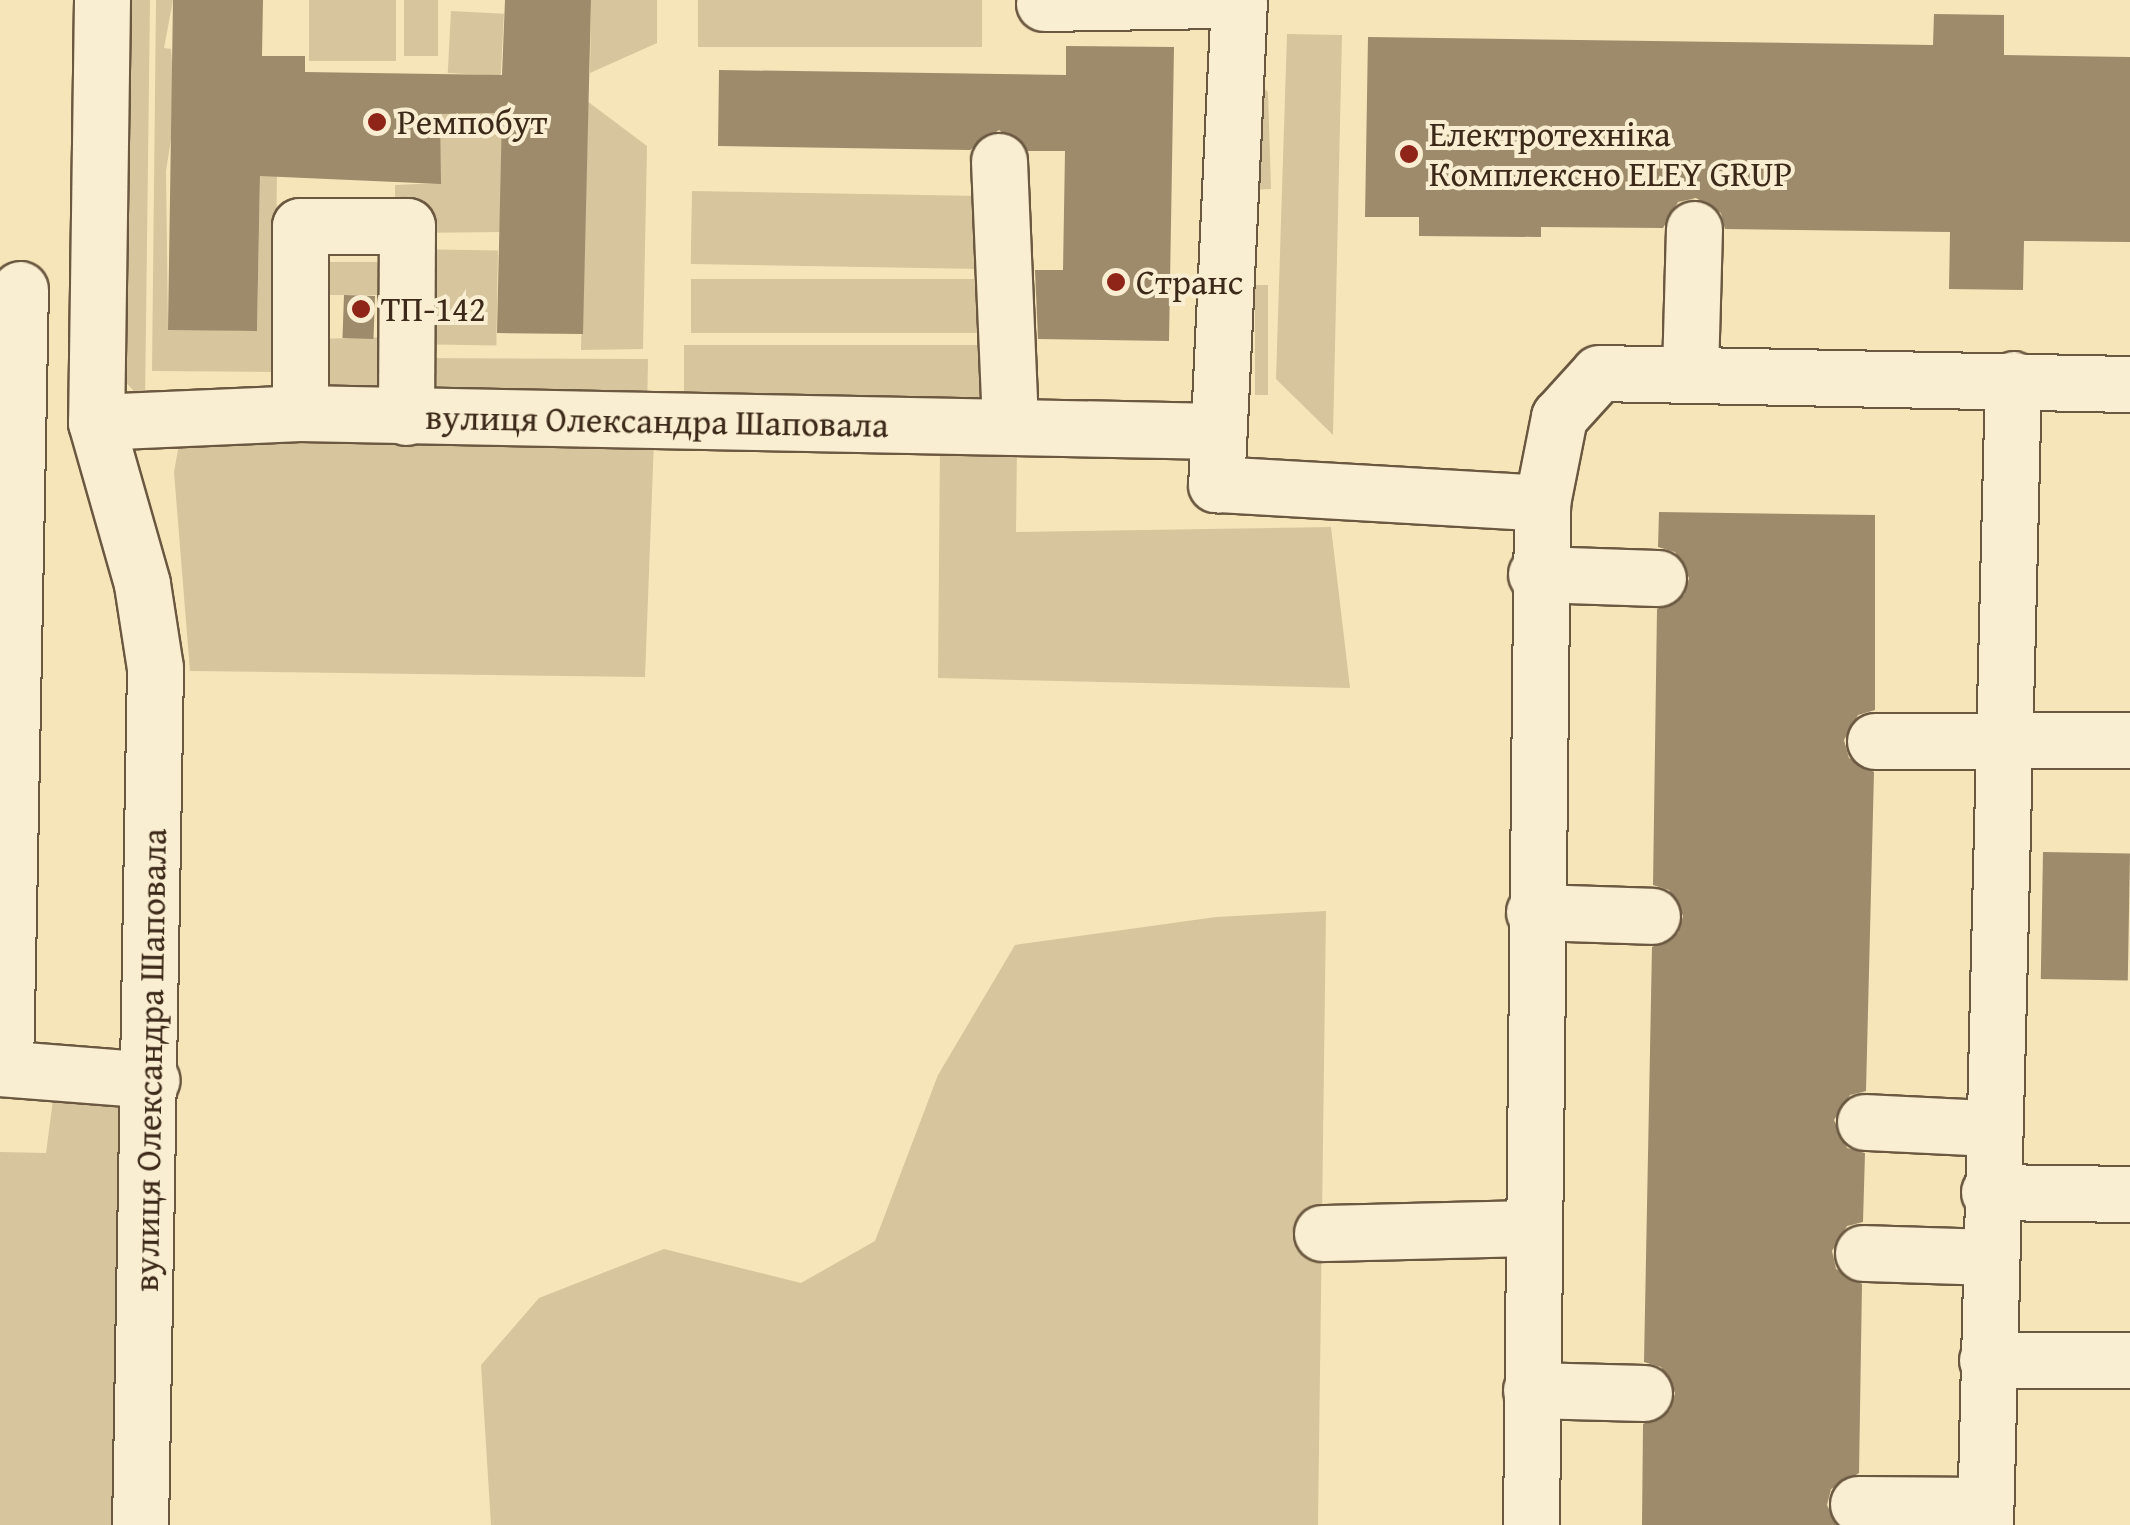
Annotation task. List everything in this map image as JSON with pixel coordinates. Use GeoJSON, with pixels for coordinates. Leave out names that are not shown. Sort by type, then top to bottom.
{"type":"FeatureCollection","features":[{"type":"Feature","properties":{"kind":"lane","name":"вулиця Олександра Шаповала"},"geometry":{"type":"LineString","coordinates":[[102,0],[96,422],[153,646],[152,1080],[140,1525]]}},
{"type":"Feature","properties":{"kind":"lane"},"geometry":{"type":"LineString","coordinates":[[1044,4],[1215,0]]}},
{"type":"Feature","properties":{"kind":"lane"},"geometry":{"type":"LineString","coordinates":[[1239,0],[1216,484],[1542,503]]}},
{"type":"Feature","properties":{"kind":"lane"},"geometry":{"type":"LineString","coordinates":[[999,161],[1010,427]]}},
{"type":"Feature","properties":{"kind":"lane"},"geometry":{"type":"LineString","coordinates":[[300,413],[300,226],[407,226],[406,416]]}},
{"type":"Feature","properties":{"kind":"lane"},"geometry":{"type":"LineString","coordinates":[[1690,372],[1694,228]]}},
{"type":"Feature","properties":{"kind":"lane"},"geometry":{"type":"LineString","coordinates":[[20,290],[3,1068],[152,1080]]}},
{"type":"Feature","properties":{"kind":"lane"},"geometry":{"type":"LineString","coordinates":[[1531,1525],[1536,574],[1542,503],[1560,416],[1574,392],[1599,373],[2130,384]]}},
{"type":"Feature","properties":{"kind":"lane"},"geometry":{"type":"LineString","coordinates":[[1858,1504],[1985,1515],[1989,1128],[2008,744],[2014,379]]}},
{"type":"Feature","properties":{"kind":"lane","name":"вулиця Олександра Шаповала"},"geometry":{"type":"LineString","coordinates":[[96,422],[300,413],[1219,430]]}},
{"type":"Feature","properties":{"kind":"lane"},"geometry":{"type":"LineString","coordinates":[[1536,574],[1658,578]]}},
{"type":"Feature","properties":{"kind":"lane"},"geometry":{"type":"LineString","coordinates":[[1875,741],[2008,744],[2130,740]]}},
{"type":"Feature","properties":{"kind":"lane"},"geometry":{"type":"LineString","coordinates":[[1534,912],[1652,916]]}},
{"type":"Feature","properties":{"kind":"lane"},"geometry":{"type":"LineString","coordinates":[[1865,1122],[1989,1128]]}},
{"type":"Feature","properties":{"kind":"lane"},"geometry":{"type":"LineString","coordinates":[[1988,1192],[2130,1194]]}},
{"type":"Feature","properties":{"kind":"lane"},"geometry":{"type":"LineString","coordinates":[[1322,1233],[1532,1228]]}},
{"type":"Feature","properties":{"kind":"lane"},"geometry":{"type":"LineString","coordinates":[[1863,1253],[1988,1256]]}},
{"type":"Feature","properties":{"kind":"lane"},"geometry":{"type":"LineString","coordinates":[[1987,1360],[2130,1360]]}},
{"type":"Feature","properties":{"kind":"lane"},"geometry":{"type":"LineString","coordinates":[[1532,1390],[1644,1394]]}},
{"type":"Feature","properties":{"kind":"shaded area"},"geometry":{"type":"Polygon","coordinates":[[[117,0],[150,0],[145,403],[117,373],[117,0]]]}},
{"type":"Feature","properties":{"kind":"shaded area"},"geometry":{"type":"Polygon","coordinates":[[[156,0],[173,0],[164,48],[171,49],[176,107],[166,171],[168,329],[257,331],[261,134],[277,163],[275,372],[152,371],[156,0]]]}},
{"type":"Feature","properties":{"kind":"shaded area"},"geometry":{"type":"Polygon","coordinates":[[[309,0],[396,0],[396,61],[309,61],[309,0]]]}},
{"type":"Feature","properties":{"kind":"shaded area"},"geometry":{"type":"Polygon","coordinates":[[[404,0],[438,0],[438,56],[404,56],[404,0]]]}},
{"type":"Feature","properties":{"kind":"shaded area"},"geometry":{"type":"Polygon","coordinates":[[[591,0],[657,0],[657,43],[590,73],[591,0]]]}},
{"type":"Feature","properties":{"kind":"shaded area"},"geometry":{"type":"Polygon","coordinates":[[[698,0],[982,0],[982,47],[698,47],[698,0]]]}},
{"type":"Feature","properties":{"kind":"shaded area"},"geometry":{"type":"Polygon","coordinates":[[[451,11],[504,14],[501,76],[448,73],[451,11]]]}},
{"type":"Feature","properties":{"kind":"shaded area"},"geometry":{"type":"Polygon","coordinates":[[[1287,34],[1342,35],[1333,435],[1276,379],[1287,34]]]}},
{"type":"Feature","properties":{"kind":"shaded area"},"geometry":{"type":"Polygon","coordinates":[[[1261,86],[1268,92],[1271,189],[1251,190],[1261,86]]]}},
{"type":"Feature","properties":{"kind":"shaded area"},"geometry":{"type":"Polygon","coordinates":[[[587,101],[647,146],[643,349],[581,350],[587,101]]]}},
{"type":"Feature","properties":{"kind":"shaded area"},"geometry":{"type":"Polygon","coordinates":[[[502,113],[503,232],[406,233],[395,226],[395,185],[440,183],[440,114],[502,113]]]}},
{"type":"Feature","properties":{"kind":"shaded area"},"geometry":{"type":"Polygon","coordinates":[[[692,191],[997,196],[996,269],[691,264],[692,191]]]}},
{"type":"Feature","properties":{"kind":"shaded area"},"geometry":{"type":"Polygon","coordinates":[[[407,249],[498,251],[496,346],[405,344],[407,249]]]}},
{"type":"Feature","properties":{"kind":"shaded area"},"geometry":{"type":"Polygon","coordinates":[[[320,262],[379,262],[379,295],[320,295],[320,262]]]}},
{"type":"Feature","properties":{"kind":"shaded area"},"geometry":{"type":"Polygon","coordinates":[[[691,279],[1001,279],[1001,333],[691,333],[691,279]]]}},
{"type":"Feature","properties":{"kind":"shaded area"},"geometry":{"type":"Polygon","coordinates":[[[1255,285],[1268,285],[1268,395],[1255,395],[1255,285]]]}},
{"type":"Feature","properties":{"kind":"shaded area"},"geometry":{"type":"Polygon","coordinates":[[[389,337],[386,407],[330,403],[316,339],[389,337]]]}},
{"type":"Feature","properties":{"kind":"shaded area"},"geometry":{"type":"Polygon","coordinates":[[[684,345],[999,345],[999,414],[684,414],[684,345]]]}},
{"type":"Feature","properties":{"kind":"shaded area"},"geometry":{"type":"Polygon","coordinates":[[[406,358],[648,359],[647,418],[439,413],[406,358]]]}},
{"type":"Feature","properties":{"kind":"shaded area"},"geometry":{"type":"Polygon","coordinates":[[[181,433],[654,440],[645,677],[190,671],[174,472],[181,433]]]}},
{"type":"Feature","properties":{"kind":"shaded area"},"geometry":{"type":"Polygon","coordinates":[[[940,444],[1017,446],[1016,532],[1331,527],[1350,688],[938,678],[940,444]]]}},
{"type":"Feature","properties":{"kind":"shaded area"},"geometry":{"type":"Polygon","coordinates":[[[1326,911],[1318,1525],[491,1525],[481,1365],[539,1298],[664,1249],[801,1283],[875,1241],[938,1075],[1015,945],[1216,917],[1326,911]]]}},
{"type":"Feature","properties":{"kind":"shaded area"},"geometry":{"type":"Polygon","coordinates":[[[54,1092],[122,1098],[118,1525],[0,1525],[0,1152],[46,1153],[54,1092]]]}},
{"type":"Feature","properties":{"kind":"building"},"geometry":{"type":"Polygon","coordinates":[[[173,0],[263,0],[262,56],[305,56],[305,72],[502,75],[505,0],[591,0],[583,334],[497,333],[502,113],[440,114],[441,184],[260,176],[257,331],[168,330],[173,0]]]}},
{"type":"Feature","properties":{"kind":"building"},"geometry":{"type":"Polygon","coordinates":[[[1934,14],[2004,15],[2004,55],[2130,57],[2130,242],[2024,241],[2023,290],[1949,289],[1950,232],[1725,229],[1721,213],[1696,198],[1678,202],[1663,228],[1541,227],[1541,237],[1419,236],[1419,217],[1365,217],[1368,37],[1933,45],[1934,14]]]}},
{"type":"Feature","properties":{"kind":"building"},"geometry":{"type":"Polygon","coordinates":[[[1066,46],[1174,47],[1169,341],[1038,339],[1035,270],[1063,270],[1065,151],[1028,151],[999,130],[970,150],[718,146],[719,70],[1066,75],[1066,46]]]}},
{"type":"Feature","properties":{"kind":"building","name":"ТП-142"},"geometry":{"type":"Polygon","coordinates":[[[344,295],[375,296],[373,339],[342,338],[344,295]]]}},
{"type":"Feature","properties":{"kind":"building"},"geometry":{"type":"Polygon","coordinates":[[[1659,512],[1875,515],[1875,710],[1858,715],[1844,740],[1849,758],[1874,772],[1866,1091],[1850,1095],[1834,1120],[1847,1148],[1865,1153],[1863,1222],[1847,1226],[1832,1251],[1836,1269],[1862,1284],[1859,1473],[1831,1489],[1827,1505],[1836,1525],[1642,1525],[1643,1424],[1670,1410],[1675,1393],[1661,1367],[1644,1362],[1652,947],[1678,933],[1683,916],[1669,890],[1653,885],[1657,609],[1684,595],[1689,578],[1675,552],[1658,547],[1659,512]]]}},
{"type":"Feature","properties":{"kind":"building"},"geometry":{"type":"Polygon","coordinates":[[[2043,852],[2130,854],[2128,980],[2041,979],[2043,852]]]}},
{"type":"Feature","properties":{"kind":"place","name":"Ремпобут"},"geometry":{"type":"Point","coordinates":[377,122]}},
{"type":"Feature","properties":{"kind":"place","name":"Електротехніка Комплексно ELEY GRUP"},"geometry":{"type":"Point","coordinates":[1409,154]}},
{"type":"Feature","properties":{"kind":"place","name":"Странс"},"geometry":{"type":"Point","coordinates":[1116,282]}},
{"type":"Feature","properties":{"kind":"place","name":"ТП-142"},"geometry":{"type":"Point","coordinates":[361,309]}}]}
